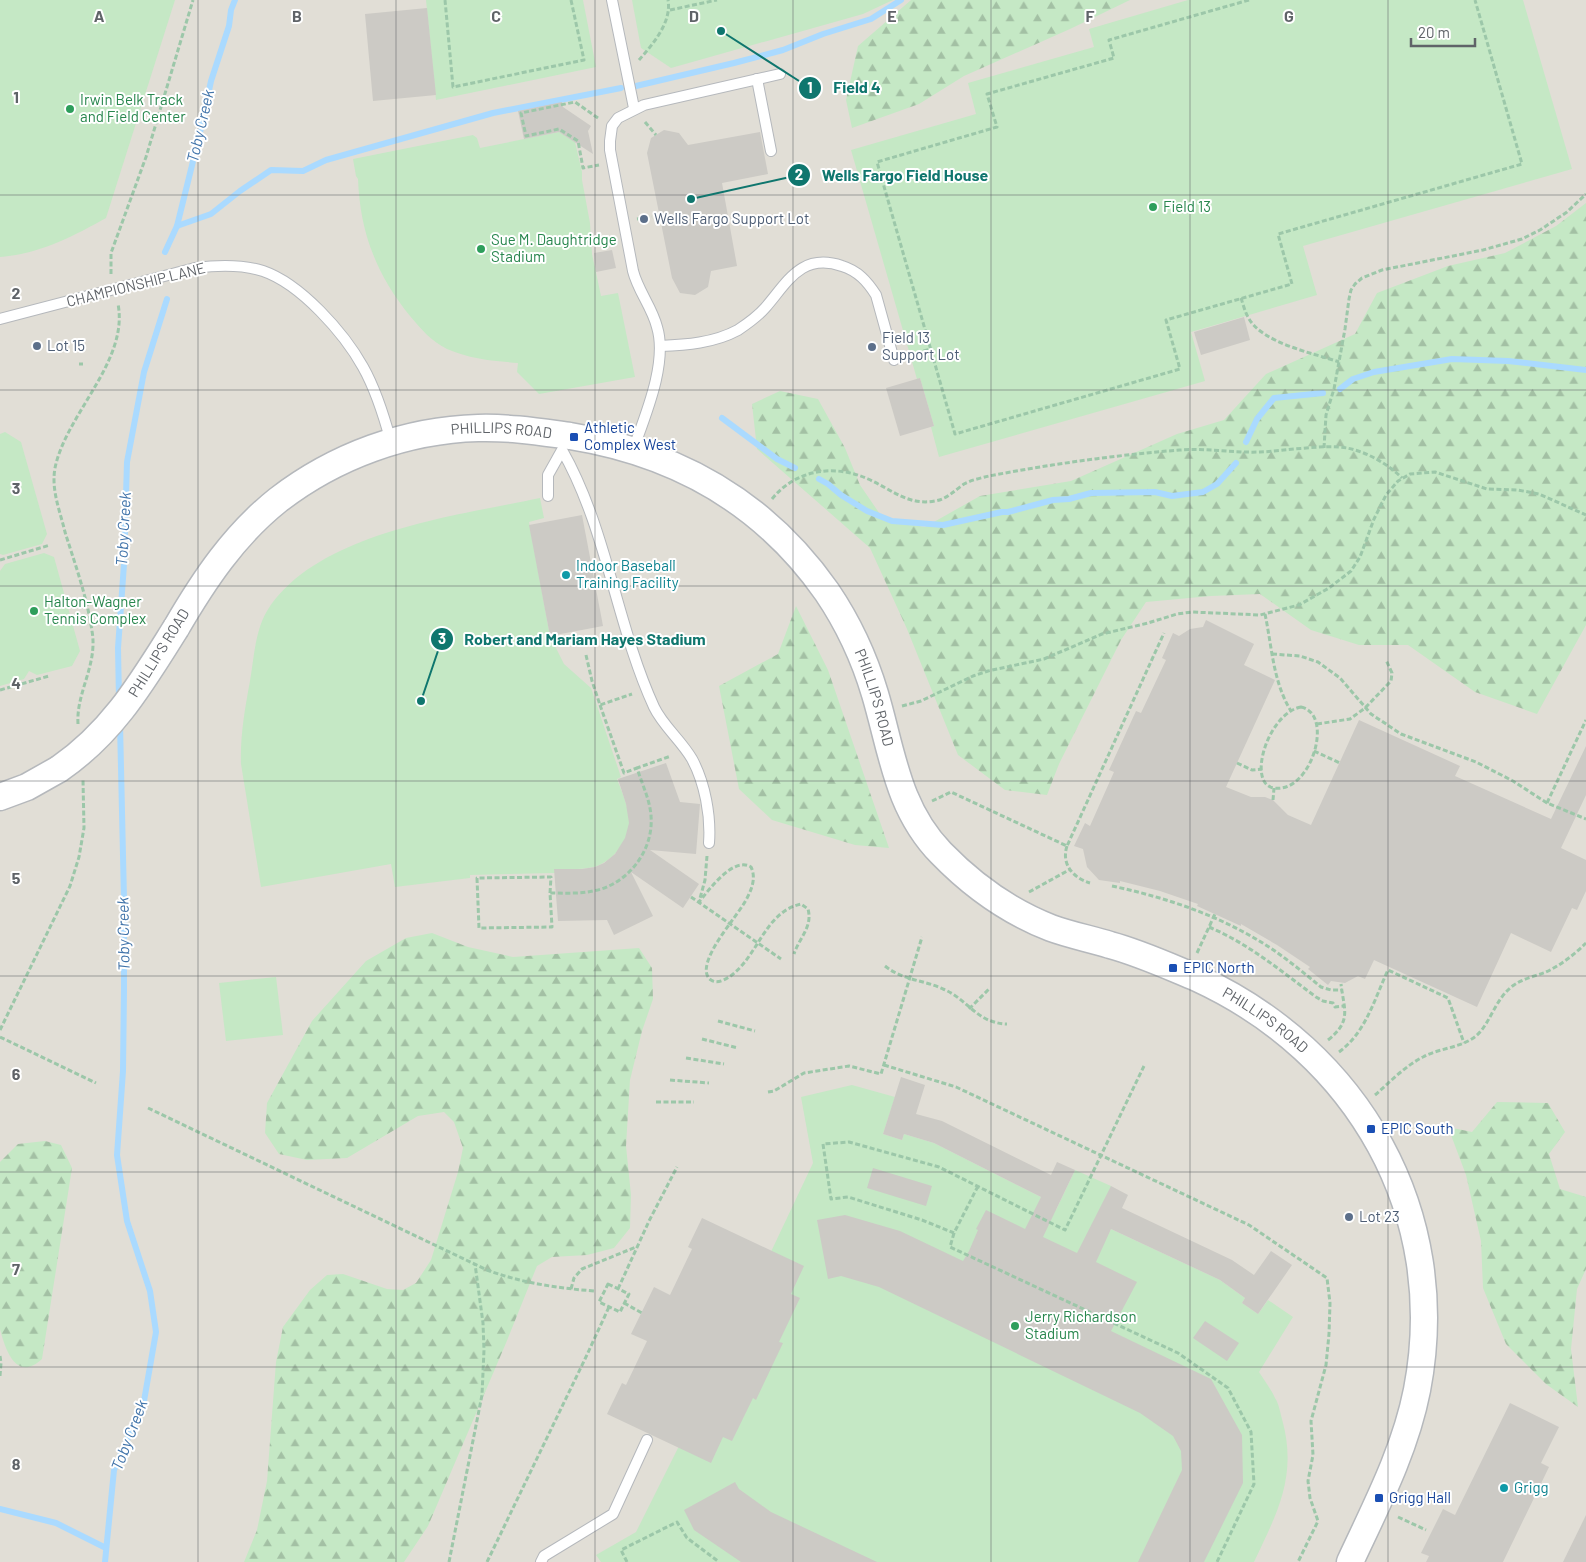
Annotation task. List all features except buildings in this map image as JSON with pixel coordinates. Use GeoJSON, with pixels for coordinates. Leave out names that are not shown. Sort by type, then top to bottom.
{"type":"FeatureCollection","features":[{"type":"Feature","properties":{"kind":"street","name":"PHILLIPS ROAD"},"geometry":{"type":"LineString","coordinates":[[0,797],[71,771],[86,749],[117,717],[138,688],[216,565],[248,527],[280,499],[320,472],[351,457],[391,442],[442,432],[483,428],[542,432],[563,443],[601,442],[633,450],[692,474],[732,497],[757,515],[809,568],[840,612],[862,656],[875,693],[894,770],[908,804],[926,835],[955,867],[999,900],[1036,922],[1065,933],[1146,956],[1203,981],[1255,1011],[1278,1026],[1322,1065],[1342,1088],[1371,1129],[1397,1183],[1411,1224],[1422,1281],[1423,1335],[1417,1387],[1398,1456],[1350,1562]]}},
{"type":"Feature","properties":{"kind":"lane"},"geometry":{"type":"LineString","coordinates":[[612,0],[634,108]]}},
{"type":"Feature","properties":{"kind":"lane"},"geometry":{"type":"LineString","coordinates":[[633,450],[652,393],[660,346],[658,328],[634,278],[610,150],[610,133],[614,123],[634,108],[780,74]]}},
{"type":"Feature","properties":{"kind":"lane"},"geometry":{"type":"LineString","coordinates":[[757,79],[771,151]]}},
{"type":"Feature","properties":{"kind":"lane"},"geometry":{"type":"LineString","coordinates":[[660,346],[696,343],[718,338],[738,329],[764,309],[791,276],[808,266],[827,263],[836,264],[858,273],[871,287],[876,296],[894,360]]}},
{"type":"Feature","properties":{"kind":"lane","name":"CHAMPIONSHIP LANE"},"geometry":{"type":"LineString","coordinates":[[0,319],[196,268],[223,265],[262,271],[282,280],[301,293],[321,312],[348,344],[371,382],[391,442]]}},
{"type":"Feature","properties":{"kind":"lane"},"geometry":{"type":"LineString","coordinates":[[548,496],[548,475],[563,443]]}},
{"type":"Feature","properties":{"kind":"lane"},"geometry":{"type":"LineString","coordinates":[[563,443],[582,488],[654,708],[686,751],[696,770],[708,808],[709,843]]}},
{"type":"Feature","properties":{"kind":"lane"},"geometry":{"type":"LineString","coordinates":[[541,1562],[544,1556],[613,1514],[647,1440]]}},
{"type":"Feature","properties":{"kind":"path"},"geometry":{"type":"LineString","coordinates":[[112,279],[110,268],[112,253],[146,157],[193,0]]}},
{"type":"Feature","properties":{"kind":"path"},"geometry":{"type":"LineString","coordinates":[[445,0],[453,86],[584,60],[571,0]]}},
{"type":"Feature","properties":{"kind":"path"},"geometry":{"type":"LineString","coordinates":[[646,52],[660,32],[670,10],[668,0]]}},
{"type":"Feature","properties":{"kind":"path"},"geometry":{"type":"LineString","coordinates":[[670,10],[717,0]]}},
{"type":"Feature","properties":{"kind":"path"},"geometry":{"type":"LineString","coordinates":[[1249,0],[1109,40],[1114,58],[987,94],[997,127],[877,162],[955,434],[1180,369],[1166,320],[1292,284],[1278,234],[1522,164],[1475,0]]}},
{"type":"Feature","properties":{"kind":"path"},"geometry":{"type":"LineString","coordinates":[[598,118],[575,102],[521,113],[526,136],[559,129],[578,141],[583,168],[599,165]]}},
{"type":"Feature","properties":{"kind":"path"},"geometry":{"type":"LineString","coordinates":[[1324,448],[1326,414],[1334,389],[1351,290],[1362,278],[1394,267],[1483,250],[1522,239],[1540,230],[1567,212],[1586,194]]}},
{"type":"Feature","properties":{"kind":"path"},"geometry":{"type":"LineString","coordinates":[[634,220],[652,217]]}},
{"type":"Feature","properties":{"kind":"path"},"geometry":{"type":"LineString","coordinates":[[78,729],[79,709],[90,669],[94,644],[85,600],[55,491],[55,471],[69,432],[115,347],[119,316],[116,298]]}},
{"type":"Feature","properties":{"kind":"path"},"geometry":{"type":"LineString","coordinates":[[1242,298],[1248,318],[1256,327],[1272,339],[1339,362]]}},
{"type":"Feature","properties":{"kind":"path"},"geometry":{"type":"LineString","coordinates":[[894,360],[931,349]]}},
{"type":"Feature","properties":{"kind":"path"},"geometry":{"type":"LineString","coordinates":[[772,499],[793,480],[810,472],[817,471],[831,470],[861,476],[895,495],[924,502],[942,499],[966,483],[987,476],[1088,460],[1181,450],[1251,452],[1347,448],[1383,462],[1402,478]]}},
{"type":"Feature","properties":{"kind":"path"},"geometry":{"type":"LineString","coordinates":[[902,706],[922,701],[973,676],[1048,658],[1102,634],[1177,614],[1192,612],[1250,615],[1265,614],[1291,608],[1312,598],[1351,571],[1360,557],[1382,503],[1392,487],[1402,478],[1416,473],[1435,472],[1487,489],[1518,490],[1539,494],[1586,515]]}},
{"type":"Feature","properties":{"kind":"path"},"geometry":{"type":"LineString","coordinates":[[0,560],[50,546]]}},
{"type":"Feature","properties":{"kind":"path"},"geometry":{"type":"LineString","coordinates":[[1265,614],[1282,695],[1290,711]]}},
{"type":"Feature","properties":{"kind":"path"},"geometry":{"type":"LineString","coordinates":[[1090,883],[1074,876],[1069,870],[1066,853],[1067,846],[1164,633]]}},
{"type":"Feature","properties":{"kind":"path"},"geometry":{"type":"LineString","coordinates":[[1272,654],[1300,656],[1318,662],[1340,678],[1366,708],[1401,734],[1493,770],[1547,803],[1586,819]]}},
{"type":"Feature","properties":{"kind":"path"},"geometry":{"type":"LineString","coordinates":[[586,655],[592,681],[624,773],[686,751]]}},
{"type":"Feature","properties":{"kind":"path"},"geometry":{"type":"LineString","coordinates":[[1317,724],[1350,719],[1366,708],[1391,680],[1392,673],[1386,660]]}},
{"type":"Feature","properties":{"kind":"path"},"geometry":{"type":"LineString","coordinates":[[0,690],[49,676]]}},
{"type":"Feature","properties":{"kind":"path"},"geometry":{"type":"LineString","coordinates":[[600,705],[647,688]]}},
{"type":"Feature","properties":{"kind":"path"},"geometry":{"type":"LineString","coordinates":[[1301,707],[1308,709],[1314,715],[1317,724],[1314,751],[1307,769],[1297,781],[1284,788],[1274,788],[1266,784],[1262,769],[1264,747],[1271,732],[1280,720],[1290,711],[1301,707]]}},
{"type":"Feature","properties":{"kind":"path"},"geometry":{"type":"LineString","coordinates":[[1547,803],[1586,720]]}},
{"type":"Feature","properties":{"kind":"path"},"geometry":{"type":"LineString","coordinates":[[1314,751],[1340,763]]}},
{"type":"Feature","properties":{"kind":"path"},"geometry":{"type":"LineString","coordinates":[[1237,763],[1252,770],[1262,769]]}},
{"type":"Feature","properties":{"kind":"path"},"geometry":{"type":"LineString","coordinates":[[550,893],[582,892],[605,888],[624,876],[640,860],[649,840],[651,818],[650,808],[637,768]]}},
{"type":"Feature","properties":{"kind":"path"},"geometry":{"type":"LineString","coordinates":[[0,1030],[62,904],[75,870],[84,828],[71,771]]}},
{"type":"Feature","properties":{"kind":"path"},"geometry":{"type":"LineString","coordinates":[[1273,800],[1274,788]]}},
{"type":"Feature","properties":{"kind":"path"},"geometry":{"type":"LineString","coordinates":[[932,801],[951,792],[1067,846]]}},
{"type":"Feature","properties":{"kind":"path"},"geometry":{"type":"LineString","coordinates":[[699,902],[705,880],[709,843]]}},
{"type":"Feature","properties":{"kind":"path"},"geometry":{"type":"LineString","coordinates":[[699,902],[718,880],[730,870],[741,864],[751,867],[754,876],[752,887],[746,900],[715,945],[710,956],[707,967],[710,980],[721,981],[735,973],[781,913],[791,907],[803,905],[809,911],[809,921],[794,954]]}},
{"type":"Feature","properties":{"kind":"path"},"geometry":{"type":"LineString","coordinates":[[1028,894],[1032,889],[1069,870]]}},
{"type":"Feature","properties":{"kind":"path"},"geometry":{"type":"LineString","coordinates":[[551,877],[550,893],[552,927],[478,928],[477,878],[551,877]]}},
{"type":"Feature","properties":{"kind":"path"},"geometry":{"type":"LineString","coordinates":[[1112,886],[1157,896],[1214,916],[1269,947],[1321,987],[1331,990],[1342,990]]}},
{"type":"Feature","properties":{"kind":"path"},"geometry":{"type":"LineString","coordinates":[[691,896],[781,959]]}},
{"type":"Feature","properties":{"kind":"path"},"geometry":{"type":"LineString","coordinates":[[1196,955],[1214,916]]}},
{"type":"Feature","properties":{"kind":"path"},"geometry":{"type":"LineString","coordinates":[[1209,927],[1262,956],[1316,997],[1333,1003],[1335,1007],[1344,1006]]}},
{"type":"Feature","properties":{"kind":"path"},"geometry":{"type":"LineString","coordinates":[[768,1092],[804,1073],[850,1066],[881,1074],[922,937]]}},
{"type":"Feature","properties":{"kind":"path"},"geometry":{"type":"LineString","coordinates":[[1374,1095],[1423,1057],[1476,1036],[1495,1006],[1514,985],[1546,972],[1571,957],[1586,943]]}},
{"type":"Feature","properties":{"kind":"path"},"geometry":{"type":"LineString","coordinates":[[885,966],[892,972],[946,990],[989,1022],[1007,1024]]}},
{"type":"Feature","properties":{"kind":"path"},"geometry":{"type":"LineString","coordinates":[[1339,1052],[1350,1044],[1362,1029],[1388,970],[1448,998],[1464,1042]]}},
{"type":"Feature","properties":{"kind":"path"},"geometry":{"type":"LineString","coordinates":[[1328,1040],[1336,1034],[1344,1023],[1341,984]]}},
{"type":"Feature","properties":{"kind":"path"},"geometry":{"type":"LineString","coordinates":[[970,1009],[989,989]]}},
{"type":"Feature","properties":{"kind":"path"},"geometry":{"type":"LineString","coordinates":[[718,1021],[755,1031]]}},
{"type":"Feature","properties":{"kind":"path"},"geometry":{"type":"LineString","coordinates":[[0,1037],[96,1083]]}},
{"type":"Feature","properties":{"kind":"path"},"geometry":{"type":"LineString","coordinates":[[702,1039],[738,1048]]}},
{"type":"Feature","properties":{"kind":"path"},"geometry":{"type":"LineString","coordinates":[[686,1058],[724,1064]]}},
{"type":"Feature","properties":{"kind":"path"},"geometry":{"type":"LineString","coordinates":[[884,1065],[956,1087],[1248,1225],[1327,1278],[1330,1302],[1329,1334],[1326,1365],[1311,1421],[1313,1455],[1308,1481],[1310,1498],[1318,1521],[1298,1562]]}},
{"type":"Feature","properties":{"kind":"path"},"geometry":{"type":"LineString","coordinates":[[954,1233],[922,1220],[848,1197],[831,1199],[824,1144],[849,1142],[939,1167],[1065,1230],[1144,1066]]}},
{"type":"Feature","properties":{"kind":"path"},"geometry":{"type":"LineString","coordinates":[[670,1080],[709,1083]]}},
{"type":"Feature","properties":{"kind":"path"},"geometry":{"type":"LineString","coordinates":[[656,1102],[694,1102]]}},
{"type":"Feature","properties":{"kind":"path"},"geometry":{"type":"LineString","coordinates":[[148,1108],[475,1264],[513,1279],[546,1286],[594,1291]]}},
{"type":"Feature","properties":{"kind":"path"},"geometry":{"type":"LineString","coordinates":[[618,1289],[666,1186],[677,1167]]}},
{"type":"Feature","properties":{"kind":"path"},"geometry":{"type":"LineString","coordinates":[[978,1186],[954,1233],[950,1247],[1178,1353],[1228,1388],[1251,1432],[1254,1484],[1217,1562]]}},
{"type":"Feature","properties":{"kind":"path"},"geometry":{"type":"LineString","coordinates":[[572,1289],[574,1278],[582,1269],[637,1246]]}},
{"type":"Feature","properties":{"kind":"path"},"geometry":{"type":"LineString","coordinates":[[449,1562],[482,1388],[484,1341],[475,1264]]}},
{"type":"Feature","properties":{"kind":"path"},"geometry":{"type":"LineString","coordinates":[[608,1284],[618,1289],[629,1294],[620,1312],[599,1302],[608,1284]]}},
{"type":"Feature","properties":{"kind":"path"},"geometry":{"type":"LineString","coordinates":[[624,1303],[642,1312]]}},
{"type":"Feature","properties":{"kind":"path"},"geometry":{"type":"LineString","coordinates":[[487,1562],[609,1307]]}},
{"type":"Feature","properties":{"kind":"path"},"geometry":{"type":"LineString","coordinates":[[0,1356],[0,1376]]}},
{"type":"Feature","properties":{"kind":"path"},"geometry":{"type":"LineString","coordinates":[[1398,1517],[1426,1530]]}},
{"type":"Feature","properties":{"kind":"path"},"geometry":{"type":"LineString","coordinates":[[627,1562],[621,1550],[676,1522],[687,1538],[719,1562]]}},
{"type":"Feature","properties":{"kind":"shaded area"},"geometry":{"type":"Polygon","coordinates":[[[0,0],[1586,0],[1586,1562],[0,1562],[0,0]]]}},
{"type":"Feature","properties":{"kind":"green space","name":"Irwin Belk Track and Field Center"},"geometry":{"type":"Polygon","coordinates":[[[0,0],[175,0],[106,218],[81,232],[42,248],[0,257],[0,0]]]}},
{"type":"Feature","properties":{"kind":"green space"},"geometry":{"type":"Polygon","coordinates":[[[426,0],[583,0],[596,67],[436,100],[426,0]]]}},
{"type":"Feature","properties":{"kind":"green space"},"geometry":{"type":"Polygon","coordinates":[[[632,0],[893,0],[863,14],[671,68],[641,48],[632,0]]]}},
{"type":"Feature","properties":{"kind":"green space"},"geometry":{"type":"Polygon","coordinates":[[[911,0],[1130,0],[964,76],[919,104],[852,128],[846,100],[858,46],[911,0]]]}},
{"type":"Feature","properties":{"kind":"green space","name":"Field 13"},"geometry":{"type":"Polygon","coordinates":[[[1188,0],[1523,0],[1572,169],[1303,246],[1317,295],[1191,332],[1205,381],[939,457],[931,427],[934,426],[920,378],[917,379],[851,150],[976,114],[968,83],[1094,47],[1089,29],[1188,0]]]}},
{"type":"Feature","properties":{"kind":"green space","name":"Sue M. Daughtridge Stadium"},"geometry":{"type":"Polygon","coordinates":[[[559,132],[575,142],[582,172],[590,223],[592,254],[601,296],[618,293],[635,377],[539,394],[517,372],[518,363],[473,357],[447,349],[422,330],[410,316],[388,284],[372,252],[362,217],[358,179],[353,159],[473,135],[477,138],[480,148],[559,132]]]}},
{"type":"Feature","properties":{"kind":"green space"},"geometry":{"type":"Polygon","coordinates":[[[1586,203],[1586,625],[1537,714],[1475,692],[1408,645],[1359,645],[1311,630],[1260,594],[1146,602],[1121,640],[1059,764],[1047,795],[1005,790],[958,755],[907,629],[870,548],[757,449],[752,404],[780,391],[818,399],[845,448],[860,485],[884,520],[925,527],[980,496],[1071,481],[1177,434],[1224,420],[1266,374],[1355,334],[1377,293],[1448,266],[1505,253],[1556,226],[1586,203]]]}},
{"type":"Feature","properties":{"kind":"green space"},"geometry":{"type":"Polygon","coordinates":[[[5,432],[21,442],[47,534],[42,544],[3,555],[0,554],[0,434],[5,432]]]}},
{"type":"Feature","properties":{"kind":"green space"},"geometry":{"type":"Polygon","coordinates":[[[540,498],[544,518],[529,522],[550,636],[564,664],[591,688],[621,777],[617,779],[627,809],[629,828],[624,842],[619,849],[614,855],[594,867],[555,869],[555,873],[470,875],[470,878],[395,887],[391,864],[261,887],[241,764],[241,743],[255,645],[267,611],[289,584],[319,563],[353,545],[430,521],[540,498]]]}},
{"type":"Feature","properties":{"kind":"green space","name":"Halton-Wagner Tennis Complex"},"geometry":{"type":"Polygon","coordinates":[[[44,553],[54,557],[80,651],[72,666],[37,675],[29,671],[24,679],[0,686],[0,571],[5,564],[44,553]]]}},
{"type":"Feature","properties":{"kind":"green space"},"geometry":{"type":"Polygon","coordinates":[[[796,606],[828,670],[889,848],[855,845],[772,820],[739,789],[719,686],[778,654],[796,606]]]}},
{"type":"Feature","properties":{"kind":"green space"},"geometry":{"type":"Polygon","coordinates":[[[432,933],[468,947],[513,957],[639,948],[652,968],[653,999],[642,1031],[630,1080],[626,1146],[631,1195],[630,1228],[614,1248],[587,1255],[552,1257],[537,1266],[428,1526],[404,1562],[244,1562],[257,1530],[267,1481],[276,1362],[283,1327],[310,1290],[327,1275],[343,1274],[387,1289],[403,1290],[416,1283],[431,1260],[458,1172],[463,1148],[454,1122],[444,1112],[418,1116],[347,1158],[307,1160],[279,1154],[265,1133],[267,1103],[312,1021],[366,961],[406,938],[432,933]]]}},
{"type":"Feature","properties":{"kind":"green space"},"geometry":{"type":"Polygon","coordinates":[[[276,977],[283,1035],[226,1041],[219,983],[276,977]]]}},
{"type":"Feature","properties":{"kind":"green space","name":"Jerry Richardson Stadium"},"geometry":{"type":"Polygon","coordinates":[[[852,1085],[895,1097],[883,1134],[902,1140],[904,1134],[934,1143],[1041,1197],[1039,1202],[1056,1210],[1075,1170],[1111,1186],[1108,1235],[1111,1229],[1220,1280],[1245,1298],[1242,1303],[1258,1314],[1268,1300],[1293,1317],[1259,1372],[1272,1391],[1278,1405],[1288,1459],[1283,1494],[1254,1562],[601,1562],[596,1555],[636,1532],[678,1448],[813,1163],[801,1097],[852,1085]]]}},
{"type":"Feature","properties":{"kind":"green space"},"geometry":{"type":"Polygon","coordinates":[[[1497,1102],[1548,1103],[1565,1132],[1549,1154],[1560,1189],[1586,1197],[1586,1269],[1577,1289],[1571,1349],[1578,1407],[1546,1384],[1506,1344],[1483,1288],[1481,1241],[1466,1175],[1448,1127],[1472,1132],[1497,1102]]]}},
{"type":"Feature","properties":{"kind":"green space"},"geometry":{"type":"Polygon","coordinates":[[[45,1141],[61,1145],[72,1168],[42,1359],[33,1365],[25,1367],[19,1365],[9,1354],[0,1329],[0,1162],[18,1144],[45,1141]]]}},
{"type":"Feature","properties":{"kind":"waterway","name":"Toby Creek"},"geometry":{"type":"LineString","coordinates":[[165,252],[177,226],[211,81],[229,26],[231,10],[235,0]]}},
{"type":"Feature","properties":{"kind":"waterway"},"geometry":{"type":"LineString","coordinates":[[636,86],[783,50],[823,34],[871,19],[901,0]]}},
{"type":"Feature","properties":{"kind":"waterway"},"geometry":{"type":"LineString","coordinates":[[177,226],[211,214],[271,170],[303,171],[326,160],[493,113],[621,88]]}},
{"type":"Feature","properties":{"kind":"waterway","name":"Toby Creek"},"geometry":{"type":"LineString","coordinates":[[119,699],[118,648],[124,564],[127,462],[144,372],[167,299]]}},
{"type":"Feature","properties":{"kind":"waterway"},"geometry":{"type":"LineString","coordinates":[[1340,389],[1353,379],[1374,372],[1452,359],[1508,361],[1586,370]]}},
{"type":"Feature","properties":{"kind":"waterway"},"geometry":{"type":"LineString","coordinates":[[1246,442],[1257,419],[1274,398],[1323,393]]}},
{"type":"Feature","properties":{"kind":"waterway"},"geometry":{"type":"LineString","coordinates":[[722,418],[777,459],[795,468]]}},
{"type":"Feature","properties":{"kind":"waterway"},"geometry":{"type":"LineString","coordinates":[[819,479],[867,511],[892,521],[943,525],[1091,493],[1155,492],[1172,496],[1203,492],[1217,484],[1236,463]]}},
{"type":"Feature","properties":{"kind":"waterway","name":"Toby Creek"},"geometry":{"type":"LineString","coordinates":[[105,1562],[114,1470],[144,1401],[156,1332],[150,1291],[127,1221],[117,1155],[123,1071],[124,990],[120,724]]}},
{"type":"Feature","properties":{"kind":"waterway"},"geometry":{"type":"LineString","coordinates":[[0,1509],[56,1523],[106,1548]]}},
{"type":"Feature","properties":{"kind":"place","name":"Field 4"},"geometry":{"type":"Point","coordinates":[721,31]}},
{"type":"Feature","properties":{"kind":"place","name":"Irwin Belk Track and Field Center"},"geometry":{"type":"Point","coordinates":[70,109]}},
{"type":"Feature","properties":{"kind":"place","name":"Wells Fargo Field House"},"geometry":{"type":"Point","coordinates":[691,199]}},
{"type":"Feature","properties":{"kind":"place","name":"Field 13"},"geometry":{"type":"Point","coordinates":[1153,207]}},
{"type":"Feature","properties":{"kind":"place","name":"Wells Fargo Support Lot"},"geometry":{"type":"Point","coordinates":[644,219]}},
{"type":"Feature","properties":{"kind":"place","name":"Sue M. Daughtridge Stadium"},"geometry":{"type":"Point","coordinates":[481,249]}},
{"type":"Feature","properties":{"kind":"place","name":"Lot 15"},"geometry":{"type":"Point","coordinates":[37,346]}},
{"type":"Feature","properties":{"kind":"place","name":"Field 13 Support Lot"},"geometry":{"type":"Point","coordinates":[872,347]}},
{"type":"Feature","properties":{"kind":"place","name":"Athletic Complex West"},"geometry":{"type":"Point","coordinates":[574,437]}},
{"type":"Feature","properties":{"kind":"place","name":"Indoor Baseball Training Facility"},"geometry":{"type":"Point","coordinates":[566,575]}},
{"type":"Feature","properties":{"kind":"place","name":"Halton-Wagner Tennis Complex"},"geometry":{"type":"Point","coordinates":[34,611]}},
{"type":"Feature","properties":{"kind":"place","name":"Robert and Mariam Hayes Stadium"},"geometry":{"type":"Point","coordinates":[421,701]}},
{"type":"Feature","properties":{"kind":"place","name":"EPIC North"},"geometry":{"type":"Point","coordinates":[1173,968]}},
{"type":"Feature","properties":{"kind":"place","name":"EPIC South"},"geometry":{"type":"Point","coordinates":[1371,1129]}},
{"type":"Feature","properties":{"kind":"place","name":"Lot 23"},"geometry":{"type":"Point","coordinates":[1349,1217]}},
{"type":"Feature","properties":{"kind":"place","name":"Jerry Richardson Stadium"},"geometry":{"type":"Point","coordinates":[1015,1326]}},
{"type":"Feature","properties":{"kind":"place","name":"Grigg"},"geometry":{"type":"Point","coordinates":[1504,1488]}},
{"type":"Feature","properties":{"kind":"place","name":"Grigg Hall"},"geometry":{"type":"Point","coordinates":[1379,1498]}}]}
